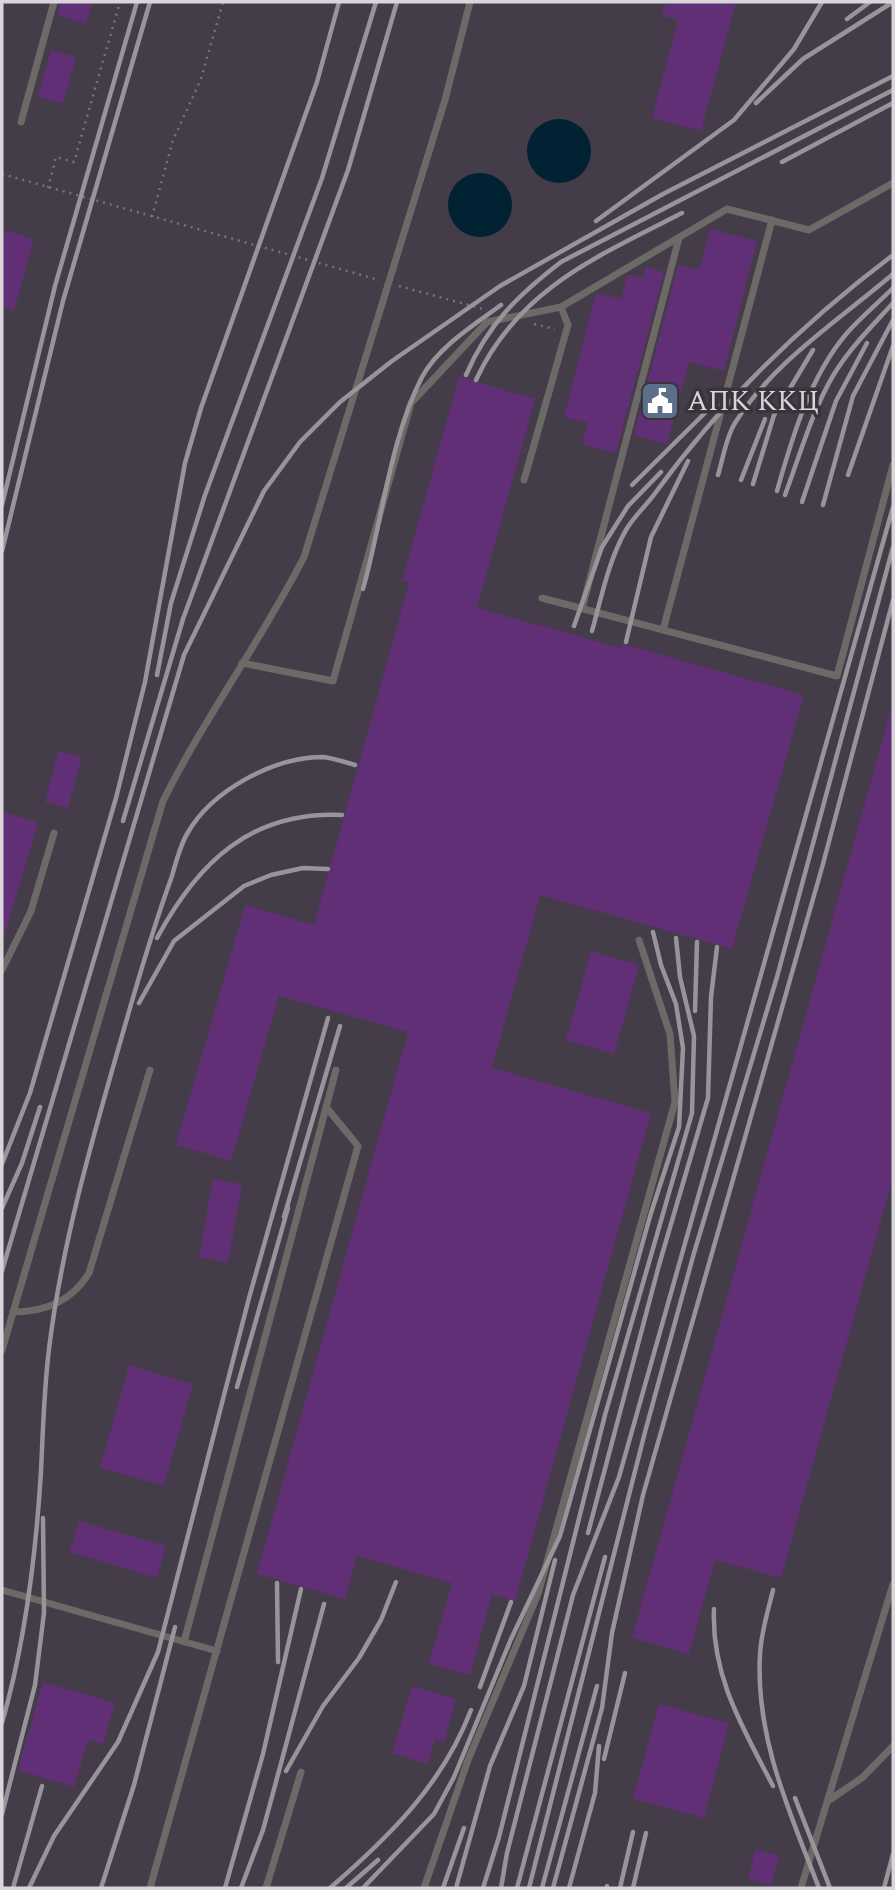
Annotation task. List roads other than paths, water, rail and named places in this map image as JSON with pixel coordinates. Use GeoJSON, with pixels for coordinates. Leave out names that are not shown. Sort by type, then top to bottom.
{"type":"FeatureCollection","features":[{"type":"Feature","properties":{"kind":"lane"},"geometry":{"type":"LineString","coordinates":[[21,122],[54,2]]}},
{"type":"Feature","properties":{"kind":"lane"},"geometry":{"type":"LineString","coordinates":[[2,1350],[163,801],[188,750],[281,601],[304,557],[444,100],[470,2]]}},
{"type":"Feature","properties":{"kind":"lane"},"geometry":{"type":"LineString","coordinates":[[242,663],[333,681],[411,403],[487,322],[561,307],[727,209],[809,230],[893,183]]}},
{"type":"Feature","properties":{"kind":"lane"},"geometry":{"type":"LineString","coordinates":[[663,630],[772,220]]}},
{"type":"Feature","properties":{"kind":"lane"},"geometry":{"type":"LineString","coordinates":[[582,609],[679,238]]}},
{"type":"Feature","properties":{"kind":"lane"},"geometry":{"type":"LineString","coordinates":[[524,480],[568,325],[561,307]]}},
{"type":"Feature","properties":{"kind":"lane"},"geometry":{"type":"LineString","coordinates":[[542,598],[837,676],[893,465]]}},
{"type":"Feature","properties":{"kind":"lane"},"geometry":{"type":"LineString","coordinates":[[2,970],[31,911],[54,833]]}},
{"type":"Feature","properties":{"kind":"lane"},"geometry":{"type":"LineString","coordinates":[[424,1888],[468,1760],[538,1594],[675,1102],[670,1034],[639,940]]}},
{"type":"Feature","properties":{"kind":"lane"},"geometry":{"type":"LineString","coordinates":[[13,1312],[38,1310],[62,1301],[77,1289],[89,1273],[150,1070]]}},
{"type":"Feature","properties":{"kind":"lane"},"geometry":{"type":"LineString","coordinates":[[184,1642],[335,1070]]}},
{"type":"Feature","properties":{"kind":"lane"},"geometry":{"type":"LineString","coordinates":[[150,1888],[358,1146],[326,1107]]}},
{"type":"Feature","properties":{"kind":"lane"},"geometry":{"type":"LineString","coordinates":[[801,1888],[893,1584]]}},
{"type":"Feature","properties":{"kind":"lane"},"geometry":{"type":"LineString","coordinates":[[2,1590],[217,1651]]}},
{"type":"Feature","properties":{"kind":"lane"},"geometry":{"type":"LineString","coordinates":[[828,1801],[863,1777],[893,1746]]}},
{"type":"Feature","properties":{"kind":"lane"},"geometry":{"type":"LineString","coordinates":[[266,1888],[302,1772]]}},
{"type":"Feature","properties":{"kind":"water"},"geometry":{"type":"Polygon","coordinates":[[[553,119],[565,119],[582,128],[589,139],[589,163],[582,174],[565,183],[553,183],[541,178],[532,169],[527,157],[527,145],[532,133],[541,124],[553,119]]]}},
{"type":"Feature","properties":{"kind":"water"},"geometry":{"type":"Polygon","coordinates":[[[474,173],[486,173],[503,182],[510,193],[510,217],[503,228],[486,237],[474,237],[462,232],[453,223],[448,211],[448,199],[453,187],[462,178],[474,173]]]}},
{"type":"Feature","properties":{"kind":"railway"},"geometry":{"type":"LineString","coordinates":[[2,505],[55,286],[137,2]]}},
{"type":"Feature","properties":{"kind":"railway"},"geometry":{"type":"LineString","coordinates":[[2,551],[63,301],[150,2]]}},
{"type":"Feature","properties":{"kind":"railway"},"geometry":{"type":"LineString","coordinates":[[2,1164],[30,1093],[116,798],[145,682],[185,463],[201,408],[317,82],[339,2]]}},
{"type":"Feature","properties":{"kind":"railway"},"geometry":{"type":"LineString","coordinates":[[157,675],[171,603],[205,495],[322,178],[376,2]]}},
{"type":"Feature","properties":{"kind":"railway"},"geometry":{"type":"LineString","coordinates":[[123,821],[183,619],[348,170],[397,2]]}},
{"type":"Feature","properties":{"kind":"railway"},"geometry":{"type":"LineString","coordinates":[[596,221],[734,120],[794,49],[822,2]]}},
{"type":"Feature","properties":{"kind":"railway"},"geometry":{"type":"LineString","coordinates":[[847,19],[870,2]]}},
{"type":"Feature","properties":{"kind":"railway"},"geometry":{"type":"LineString","coordinates":[[756,103],[803,59],[893,2]]}},
{"type":"Feature","properties":{"kind":"railway"},"geometry":{"type":"LineString","coordinates":[[2,1271],[184,655],[264,491],[300,442],[340,402],[392,361],[500,286],[663,194],[893,76]]}},
{"type":"Feature","properties":{"kind":"railway"},"geometry":{"type":"LineString","coordinates":[[466,375],[494,326],[531,286],[561,262],[893,90]]}},
{"type":"Feature","properties":{"kind":"railway"},"geometry":{"type":"LineString","coordinates":[[782,162],[893,103]]}},
{"type":"Feature","properties":{"kind":"railway"},"geometry":{"type":"LineString","coordinates":[[476,380],[493,348],[537,299],[563,278],[591,261],[682,213]]}},
{"type":"Feature","properties":{"kind":"railway"},"geometry":{"type":"LineString","coordinates":[[592,631],[620,541],[681,458],[765,365],[827,308],[893,255]]}},
{"type":"Feature","properties":{"kind":"railway"},"geometry":{"type":"LineString","coordinates":[[718,475],[735,423],[768,380],[808,343],[893,274]]}},
{"type":"Feature","properties":{"kind":"railway"},"geometry":{"type":"LineString","coordinates":[[777,491],[796,429],[823,368],[847,333],[893,288]]}},
{"type":"Feature","properties":{"kind":"railway"},"geometry":{"type":"LineString","coordinates":[[785,495],[826,388],[854,346],[893,303]]}},
{"type":"Feature","properties":{"kind":"railway"},"geometry":{"type":"LineString","coordinates":[[363,589],[394,454],[411,401],[422,377],[447,346],[501,305]]}},
{"type":"Feature","properties":{"kind":"railway"},"geometry":{"type":"LineString","coordinates":[[823,505],[853,396],[893,320]]}},
{"type":"Feature","properties":{"kind":"railway"},"geometry":{"type":"LineString","coordinates":[[802,502],[836,401],[867,343]]}},
{"type":"Feature","properties":{"kind":"railway"},"geometry":{"type":"LineString","coordinates":[[848,475],[893,346]]}},
{"type":"Feature","properties":{"kind":"railway"},"geometry":{"type":"LineString","coordinates":[[753,484],[774,415],[813,350]]}},
{"type":"Feature","properties":{"kind":"railway"},"geometry":{"type":"LineString","coordinates":[[632,485],[714,404]]}},
{"type":"Feature","properties":{"kind":"railway"},"geometry":{"type":"LineString","coordinates":[[741,480],[765,419]]}},
{"type":"Feature","properties":{"kind":"railway"},"geometry":{"type":"LineString","coordinates":[[626,642],[651,537],[688,461]]}},
{"type":"Feature","properties":{"kind":"railway"},"geometry":{"type":"LineString","coordinates":[[574,626],[602,547],[628,506],[661,472]]}},
{"type":"Feature","properties":{"kind":"railway"},"geometry":{"type":"LineString","coordinates":[[501,1888],[507,1853],[573,1595],[619,1477],[893,507]]}},
{"type":"Feature","properties":{"kind":"railway"},"geometry":{"type":"LineString","coordinates":[[529,1888],[645,1432],[694,1253],[777,977],[893,547]]}},
{"type":"Feature","properties":{"kind":"railway"},"geometry":{"type":"LineString","coordinates":[[553,1888],[602,1708],[612,1633],[643,1495],[823,864],[893,600]]}},
{"type":"Feature","properties":{"kind":"railway"},"geometry":{"type":"LineString","coordinates":[[2,1723],[17,1662],[33,1566],[47,1364],[63,1263],[106,1092],[180,849],[198,818],[211,804],[245,779],[284,763],[304,759],[323,757],[355,765]]}},
{"type":"Feature","properties":{"kind":"railway"},"geometry":{"type":"LineString","coordinates":[[157,938],[190,886],[231,846],[254,832],[280,822],[310,816],[342,815]]}},
{"type":"Feature","properties":{"kind":"railway"},"geometry":{"type":"LineString","coordinates":[[139,1003],[174,941],[244,886],[271,875],[303,868],[328,869]]}},
{"type":"Feature","properties":{"kind":"railway"},"geometry":{"type":"LineString","coordinates":[[363,1888],[434,1814],[454,1777],[511,1639],[560,1536],[651,1213],[679,1127],[683,1048],[676,1004],[661,965],[653,932]]}},
{"type":"Feature","properties":{"kind":"railway"},"geometry":{"type":"LineString","coordinates":[[483,1888],[499,1837],[605,1415],[692,1113],[694,1036],[680,977],[676,938]]}},
{"type":"Feature","properties":{"kind":"railway"},"geometry":{"type":"LineString","coordinates":[[695,1011],[697,942]]}},
{"type":"Feature","properties":{"kind":"railway"},"geometry":{"type":"LineString","coordinates":[[588,1533],[659,1265],[708,1098],[711,997],[717,947]]}},
{"type":"Feature","properties":{"kind":"railway"},"geometry":{"type":"LineString","coordinates":[[29,1888],[54,1836],[118,1742],[158,1652],[249,1298],[328,1018]]}},
{"type":"Feature","properties":{"kind":"railway"},"geometry":{"type":"LineString","coordinates":[[284,1217],[340,1026]]}},
{"type":"Feature","properties":{"kind":"railway"},"geometry":{"type":"LineString","coordinates":[[2,1208],[22,1163],[40,1107]]}},
{"type":"Feature","properties":{"kind":"railway"},"geometry":{"type":"LineString","coordinates":[[237,1387],[288,1208]]}},
{"type":"Feature","properties":{"kind":"railway"},"geometry":{"type":"LineString","coordinates":[[2,1814],[35,1685],[44,1613],[43,1518]]}},
{"type":"Feature","properties":{"kind":"railway"},"geometry":{"type":"LineString","coordinates":[[517,1888],[605,1557]]}},
{"type":"Feature","properties":{"kind":"railway"},"geometry":{"type":"LineString","coordinates":[[456,1888],[490,1766],[524,1686],[555,1560]]}},
{"type":"Feature","properties":{"kind":"railway"},"geometry":{"type":"LineString","coordinates":[[286,1771],[323,1706],[359,1658],[381,1620],[396,1582]]}},
{"type":"Feature","properties":{"kind":"railway"},"geometry":{"type":"LineString","coordinates":[[277,1583],[278,1662]]}},
{"type":"Feature","properties":{"kind":"railway"},"geometry":{"type":"LineString","coordinates":[[225,1888],[263,1754],[301,1589]]}},
{"type":"Feature","properties":{"kind":"railway"},"geometry":{"type":"LineString","coordinates":[[773,1590],[760,1654],[763,1715],[786,1803],[819,1888]]}},
{"type":"Feature","properties":{"kind":"railway"},"geometry":{"type":"LineString","coordinates":[[480,1687],[511,1602]]}},
{"type":"Feature","properties":{"kind":"railway"},"geometry":{"type":"LineString","coordinates":[[241,1888],[263,1830],[324,1604]]}},
{"type":"Feature","properties":{"kind":"railway"},"geometry":{"type":"LineString","coordinates":[[714,1609],[714,1633],[723,1679],[740,1722],[773,1786]]}},
{"type":"Feature","properties":{"kind":"railway"},"geometry":{"type":"LineString","coordinates":[[101,1888],[134,1785],[175,1627]]}},
{"type":"Feature","properties":{"kind":"railway"},"geometry":{"type":"LineString","coordinates":[[604,1759],[625,1673]]}},
{"type":"Feature","properties":{"kind":"railway"},"geometry":{"type":"LineString","coordinates":[[542,1888],[597,1686]]}},
{"type":"Feature","properties":{"kind":"railway"},"geometry":{"type":"LineString","coordinates":[[330,1888],[373,1849],[412,1808],[445,1762],[471,1710]]}},
{"type":"Feature","properties":{"kind":"railway"},"geometry":{"type":"LineString","coordinates":[[569,1888],[595,1793],[599,1746]]}},
{"type":"Feature","properties":{"kind":"railway"},"geometry":{"type":"LineString","coordinates":[[13,1888],[42,1786]]}},
{"type":"Feature","properties":{"kind":"railway"},"geometry":{"type":"LineString","coordinates":[[795,1798],[830,1888]]}},
{"type":"Feature","properties":{"kind":"railway"},"geometry":{"type":"LineString","coordinates":[[443,1888],[464,1828]]}},
{"type":"Feature","properties":{"kind":"railway"},"geometry":{"type":"LineString","coordinates":[[620,1888],[633,1832]]}},
{"type":"Feature","properties":{"kind":"railway"},"geometry":{"type":"LineString","coordinates":[[633,1888],[646,1833]]}},
{"type":"Feature","properties":{"kind":"railway"},"geometry":{"type":"LineString","coordinates":[[884,1888],[893,1854]]}},
{"type":"Feature","properties":{"kind":"railway"},"geometry":{"type":"LineString","coordinates":[[346,1888],[378,1860]]}},
{"type":"Feature","properties":{"kind":"place","name":"АПК ККЦ"},"geometry":{"type":"Point","coordinates":[660,401]}}]}
